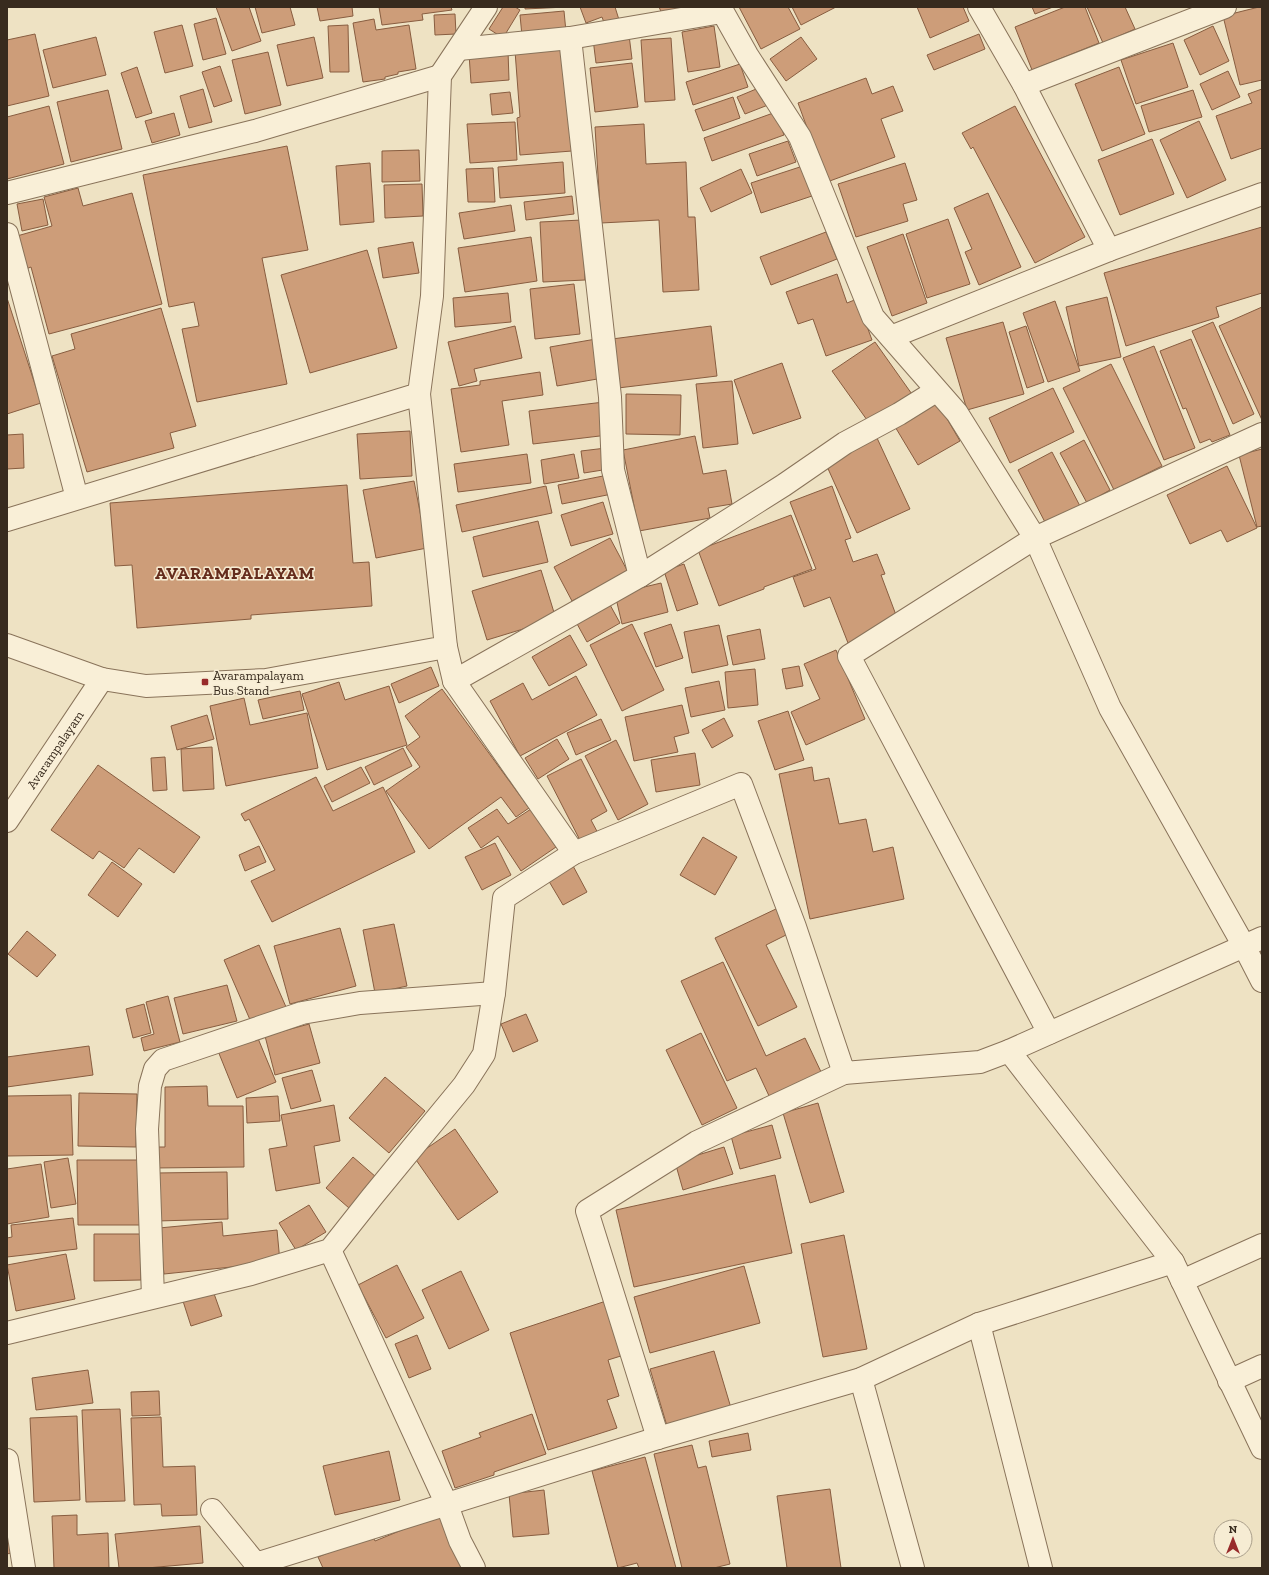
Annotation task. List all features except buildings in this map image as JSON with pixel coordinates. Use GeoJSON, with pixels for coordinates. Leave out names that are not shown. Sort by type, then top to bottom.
{"type":"FeatureCollection","features":[{"type":"Feature","properties":{"kind":"street"},"geometry":{"type":"LineString","coordinates":[[486,7],[440,76],[432,296],[419,394],[446,647],[454,681],[574,853]]}},
{"type":"Feature","properties":{"kind":"street"},"geometry":{"type":"LineString","coordinates":[[979,7],[1024,85],[1109,250]]}},
{"type":"Feature","properties":{"kind":"street"},"geometry":{"type":"LineString","coordinates":[[1024,85],[1225,7]]}},
{"type":"Feature","properties":{"kind":"street"},"geometry":{"type":"LineString","coordinates":[[458,49],[570,38],[721,10],[747,55],[800,137],[873,317],[936,391],[957,412],[1035,538],[1110,708],[1253,942],[1262,981]]}},
{"type":"Feature","properties":{"kind":"street"},"geometry":{"type":"LineString","coordinates":[[570,38],[610,398],[613,470],[640,576]]}},
{"type":"Feature","properties":{"kind":"street"},"geometry":{"type":"LineString","coordinates":[[7,193],[255,131],[440,76]]}},
{"type":"Feature","properties":{"kind":"street"},"geometry":{"type":"LineString","coordinates":[[891,337],[1109,250],[1262,194]]}},
{"type":"Feature","properties":{"kind":"street"},"geometry":{"type":"LineString","coordinates":[[7,234],[77,498]]}},
{"type":"Feature","properties":{"kind":"street"},"geometry":{"type":"LineString","coordinates":[[454,681],[640,576],[784,485],[845,443],[899,414],[936,391]]}},
{"type":"Feature","properties":{"kind":"street"},"geometry":{"type":"LineString","coordinates":[[7,520],[419,394]]}},
{"type":"Feature","properties":{"kind":"street"},"geometry":{"type":"LineString","coordinates":[[1049,1033],[849,656],[1035,538],[1262,434]]}},
{"type":"Feature","properties":{"kind":"street"},"geometry":{"type":"LineString","coordinates":[[7,645],[102,678],[146,686],[266,680],[446,647]]}},
{"type":"Feature","properties":{"kind":"street","name":"Avarampalayam"},"geometry":{"type":"LineString","coordinates":[[7,821],[102,678]]}},
{"type":"Feature","properties":{"kind":"street"},"geometry":{"type":"LineString","coordinates":[[7,1333],[153,1296],[251,1274],[330,1250],[464,1084],[484,1054],[494,993],[504,898],[574,853],[741,784],[795,928],[844,1073]]}},
{"type":"Feature","properties":{"kind":"street"},"geometry":{"type":"LineString","coordinates":[[658,1438],[587,1212],[697,1142],[844,1073],[980,1062],[1009,1051],[1253,942]]}},
{"type":"Feature","properties":{"kind":"street"},"geometry":{"type":"LineString","coordinates":[[153,1296],[147,1129],[150,1086],[155,1070],[163,1060],[302,1013],[360,1003],[494,993]]}},
{"type":"Feature","properties":{"kind":"street"},"geometry":{"type":"LineString","coordinates":[[1009,1051],[1177,1272],[1262,1448]]}},
{"type":"Feature","properties":{"kind":"street"},"geometry":{"type":"LineString","coordinates":[[212,1510],[251,1567],[658,1438],[861,1379],[979,1324],[1177,1272],[1262,1245]]}},
{"type":"Feature","properties":{"kind":"street"},"geometry":{"type":"LineString","coordinates":[[330,1250],[448,1505],[460,1541],[474,1568]]}},
{"type":"Feature","properties":{"kind":"street"},"geometry":{"type":"LineString","coordinates":[[979,1324],[1041,1568]]}},
{"type":"Feature","properties":{"kind":"street"},"geometry":{"type":"LineString","coordinates":[[1230,1381],[1262,1366]]}},
{"type":"Feature","properties":{"kind":"street"},"geometry":{"type":"LineString","coordinates":[[861,1379],[913,1568]]}},
{"type":"Feature","properties":{"kind":"street"},"geometry":{"type":"LineString","coordinates":[[7,1460],[10,1496],[24,1568]]}},
{"type":"Feature","properties":{"kind":"place","name":"Avarampalayam Bus Stand"},"geometry":{"type":"Point","coordinates":[205,682]}},
{"type":"Feature","properties":{"kind":"district","name":"AVARAMPALAYAM"},"geometry":{"type":"Point","coordinates":[235,573]}}]}
